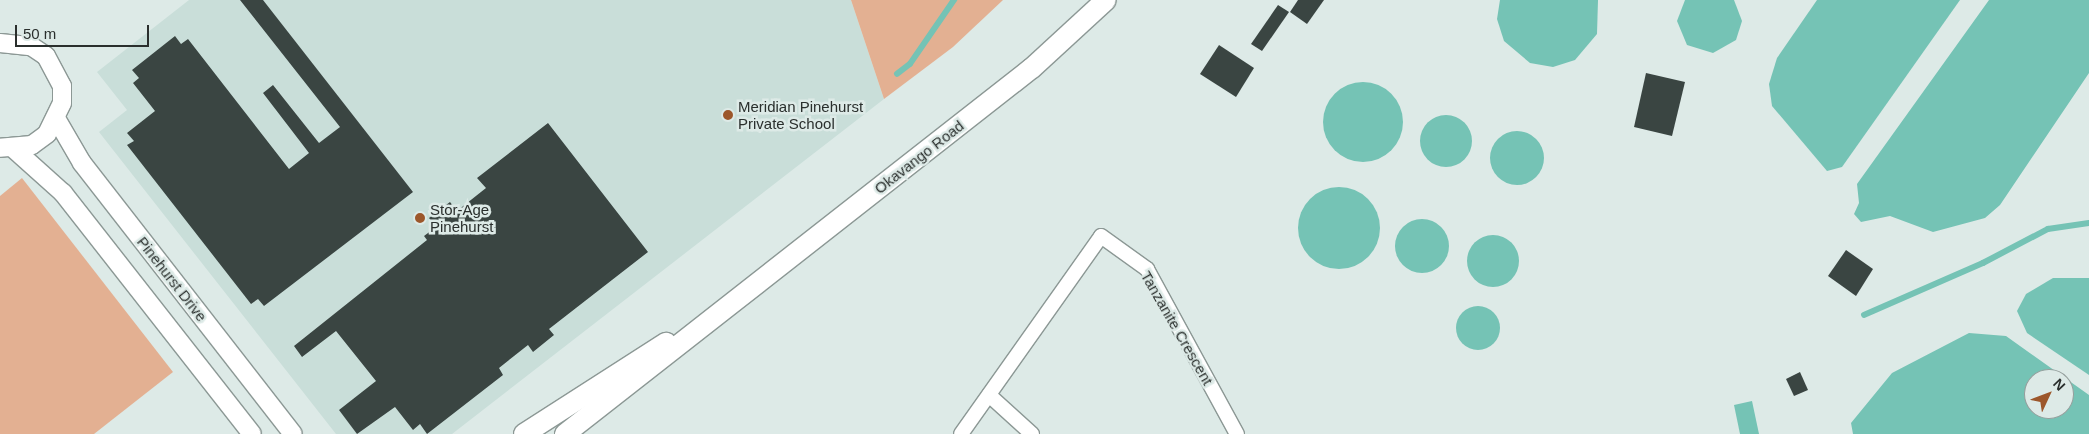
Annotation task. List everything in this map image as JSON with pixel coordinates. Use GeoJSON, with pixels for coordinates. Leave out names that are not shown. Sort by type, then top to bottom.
{"type":"FeatureCollection","features":[{"type":"Feature","properties":{"kind":"main road","name":"Okavango Road"},"geometry":{"type":"LineString","coordinates":[[565,434],[1032,68],[1106,0]]}},
{"type":"Feature","properties":{"kind":"main road","name":"Okavango Road"},"geometry":{"type":"LineString","coordinates":[[524,434],[629,364],[726,308]]}},
{"type":"Feature","properties":{"kind":"street"},"geometry":{"type":"LineString","coordinates":[[5,40],[31,46],[56,70],[62,86],[57,120],[32,145],[7,149]]}},
{"type":"Feature","properties":{"kind":"street","name":"Pinehurst Drive"},"geometry":{"type":"LineString","coordinates":[[57,120],[82,163],[293,434]]}},
{"type":"Feature","properties":{"kind":"street"},"geometry":{"type":"LineString","coordinates":[[7,149],[63,193],[252,434]]}},
{"type":"Feature","properties":{"kind":"street","name":"Tanzanite Crescent"},"geometry":{"type":"LineString","coordinates":[[989,395],[1101,236],[1147,269],[1237,434]]}},
{"type":"Feature","properties":{"kind":"street"},"geometry":{"type":"LineString","coordinates":[[961,434],[989,395],[1032,434]]}},
{"type":"Feature","properties":{"kind":"shaded area","name":"Stor-Age Pinehurst"},"geometry":{"type":"Polygon","coordinates":[[[189,0],[851,0],[884,99],[452,434],[336,434],[99,132],[127,110],[97,72],[189,0]]]}},
{"type":"Feature","properties":{"kind":"shaded area"},"geometry":{"type":"Polygon","coordinates":[[[851,0],[1003,0],[953,47],[884,99],[851,0]]]}},
{"type":"Feature","properties":{"kind":"shaded area"},"geometry":{"type":"Polygon","coordinates":[[[1500,0],[1598,0],[1597,34],[1575,60],[1553,67],[1530,63],[1504,41],[1497,19],[1500,0]]]}},
{"type":"Feature","properties":{"kind":"shaded area"},"geometry":{"type":"Polygon","coordinates":[[[1685,0],[1734,0],[1742,21],[1736,40],[1713,53],[1687,45],[1677,21],[1685,0]]]}},
{"type":"Feature","properties":{"kind":"shaded area"},"geometry":{"type":"Polygon","coordinates":[[[1817,0],[1960,0],[1842,167],[1827,171],[1772,106],[1769,84],[1777,58],[1817,0]]]}},
{"type":"Feature","properties":{"kind":"shaded area"},"geometry":{"type":"Polygon","coordinates":[[[1989,0],[2089,0],[2089,73],[2000,205],[1985,218],[1933,232],[1890,216],[1861,222],[1854,214],[1859,203],[1857,184],[1989,0]]]}},
{"type":"Feature","properties":{"kind":"shaded area"},"geometry":{"type":"Polygon","coordinates":[[[1363,82],[1378,85],[1391,94],[1400,107],[1403,122],[1400,137],[1391,150],[1378,159],[1363,162],[1348,159],[1335,150],[1326,137],[1323,122],[1326,107],[1335,94],[1348,85],[1363,82]]]}},
{"type":"Feature","properties":{"kind":"shaded area"},"geometry":{"type":"Polygon","coordinates":[[[1441,115],[1451,115],[1465,122],[1472,136],[1472,146],[1465,160],[1451,167],[1441,167],[1431,163],[1424,156],[1420,146],[1420,136],[1424,126],[1431,119],[1441,115]]]}},
{"type":"Feature","properties":{"kind":"shaded area"},"geometry":{"type":"Polygon","coordinates":[[[1517,131],[1527,133],[1536,139],[1542,148],[1544,158],[1542,168],[1536,177],[1527,183],[1517,185],[1507,183],[1498,177],[1492,168],[1490,158],[1492,148],[1498,139],[1507,133],[1517,131]]]}},
{"type":"Feature","properties":{"kind":"shaded area"},"geometry":{"type":"Polygon","coordinates":[[[22,178],[173,372],[94,434],[0,434],[0,196],[22,178]]]}},
{"type":"Feature","properties":{"kind":"shaded area"},"geometry":{"type":"Polygon","coordinates":[[[1339,187],[1355,190],[1368,199],[1377,212],[1380,228],[1377,244],[1368,257],[1355,266],[1339,269],[1323,266],[1310,257],[1301,244],[1298,228],[1301,212],[1310,199],[1323,190],[1339,187]]]}},
{"type":"Feature","properties":{"kind":"shaded area"},"geometry":{"type":"Polygon","coordinates":[[[1422,219],[1432,221],[1441,227],[1447,236],[1449,246],[1447,256],[1441,265],[1432,271],[1422,273],[1412,271],[1403,265],[1397,256],[1395,246],[1397,236],[1403,227],[1412,221],[1422,219]]]}},
{"type":"Feature","properties":{"kind":"shaded area"},"geometry":{"type":"Polygon","coordinates":[[[1493,235],[1503,237],[1511,243],[1517,251],[1519,261],[1517,271],[1511,279],[1503,285],[1493,287],[1483,285],[1475,279],[1469,271],[1467,261],[1469,251],[1475,243],[1483,237],[1493,235]]]}},
{"type":"Feature","properties":{"kind":"shaded area"},"geometry":{"type":"Polygon","coordinates":[[[2053,278],[2089,278],[2089,375],[2027,333],[2017,311],[2026,294],[2053,278]]]}},
{"type":"Feature","properties":{"kind":"shaded area"},"geometry":{"type":"Polygon","coordinates":[[[1478,306],[1490,310],[1496,316],[1500,328],[1496,340],[1490,346],[1478,350],[1466,346],[1460,340],[1456,328],[1460,316],[1466,310],[1478,306]]]}},
{"type":"Feature","properties":{"kind":"shaded area"},"geometry":{"type":"Polygon","coordinates":[[[1969,333],[2006,336],[2052,369],[2024,369],[2024,419],[2074,419],[2074,384],[2089,395],[2089,434],[1853,434],[1851,423],[1892,373],[1969,333]]]}},
{"type":"Feature","properties":{"kind":"shaded area"},"geometry":{"type":"Polygon","coordinates":[[[1752,401],[1759,434],[1740,434],[1734,405],[1752,401]]]}},
{"type":"Feature","properties":{"kind":"building"},"geometry":{"type":"Polygon","coordinates":[[[240,0],[263,0],[413,192],[264,306],[258,299],[251,304],[127,145],[134,141],[127,133],[155,111],[133,83],[139,78],[132,70],[175,36],[181,44],[188,39],[289,169],[309,153],[263,93],[273,85],[319,143],[340,127],[240,0]]]}},
{"type":"Feature","properties":{"kind":"building"},"geometry":{"type":"Polygon","coordinates":[[[1298,0],[1324,0],[1307,24],[1290,12],[1298,0]]]}},
{"type":"Feature","properties":{"kind":"building"},"geometry":{"type":"Polygon","coordinates":[[[1278,5],[1289,12],[1262,51],[1251,44],[1278,5]]]}},
{"type":"Feature","properties":{"kind":"building"},"geometry":{"type":"Polygon","coordinates":[[[1219,45],[1254,68],[1236,97],[1200,74],[1219,45]]]}},
{"type":"Feature","properties":{"kind":"building"},"geometry":{"type":"Polygon","coordinates":[[[1646,73],[1685,82],[1672,136],[1634,127],[1646,73]]]}},
{"type":"Feature","properties":{"kind":"building"},"geometry":{"type":"Polygon","coordinates":[[[548,123],[648,252],[549,329],[554,335],[533,352],[528,345],[499,368],[503,375],[427,434],[420,424],[413,430],[395,407],[357,434],[339,410],[376,381],[336,331],[302,357],[294,346],[427,240],[424,236],[436,227],[429,218],[450,202],[457,211],[486,188],[477,178],[548,123]]]}},
{"type":"Feature","properties":{"kind":"building"},"geometry":{"type":"Polygon","coordinates":[[[1846,250],[1873,269],[1856,296],[1828,276],[1846,250]]]}},
{"type":"Feature","properties":{"kind":"building"},"geometry":{"type":"Polygon","coordinates":[[[1800,372],[1808,390],[1794,396],[1786,379],[1800,372]]]}},
{"type":"Feature","properties":{"kind":"waterway"},"geometry":{"type":"LineString","coordinates":[[897,74],[910,64],[954,0]]}},
{"type":"Feature","properties":{"kind":"waterway"},"geometry":{"type":"LineString","coordinates":[[1864,315],[1983,263],[2048,229],[2089,223]]}},
{"type":"Feature","properties":{"kind":"place","name":"Meridian Pinehurst Private School"},"geometry":{"type":"Point","coordinates":[728,115]}},
{"type":"Feature","properties":{"kind":"place","name":"Stor-Age Pinehurst"},"geometry":{"type":"Point","coordinates":[420,218]}}]}
